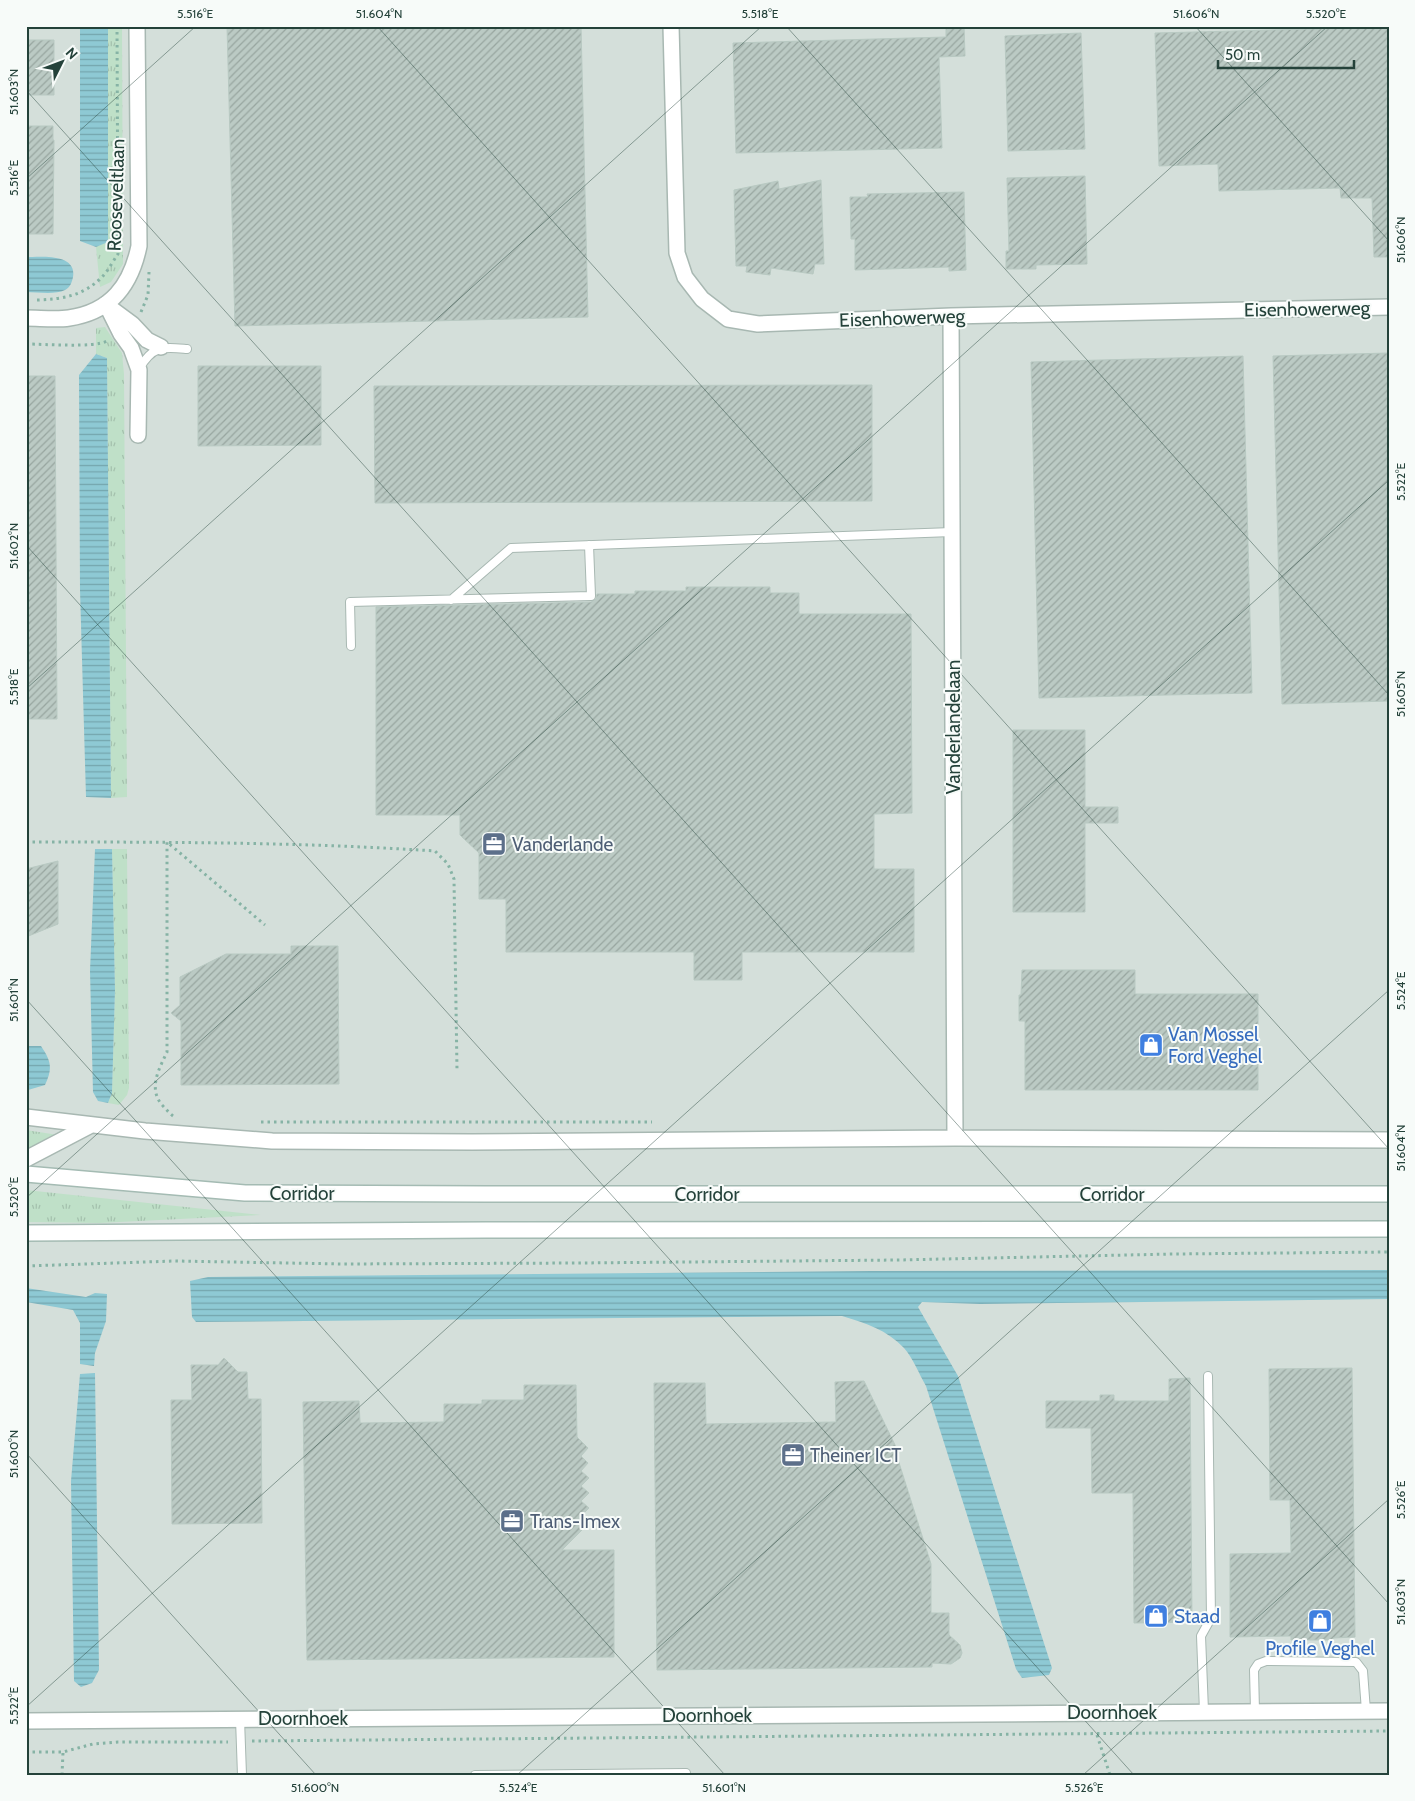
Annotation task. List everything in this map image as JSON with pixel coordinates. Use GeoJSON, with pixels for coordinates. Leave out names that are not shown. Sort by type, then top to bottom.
{"type":"FeatureCollection","features":[{"type":"Feature","properties":{"kind":"street","name":"Rooseveltlaan"},"geometry":{"type":"LineString","coordinates":[[106,304],[123,288],[135,266],[139,246],[137,26]]}},
{"type":"Feature","properties":{"kind":"street","name":"Eisenhowerweg"},"geometry":{"type":"LineString","coordinates":[[672,26],[677,253],[684,277],[702,299],[728,319],[758,324],[951,316],[1389,307]]}},
{"type":"Feature","properties":{"kind":"street"},"geometry":{"type":"LineString","coordinates":[[26,318],[68,318],[90,312],[106,304]]}},
{"type":"Feature","properties":{"kind":"street"},"geometry":{"type":"LineString","coordinates":[[106,304],[120,334],[131,348],[139,370],[138,435]]}},
{"type":"Feature","properties":{"kind":"street"},"geometry":{"type":"LineString","coordinates":[[106,304],[132,324],[147,340],[161,347]]}},
{"type":"Feature","properties":{"kind":"street","name":"Vanderlandelaan"},"geometry":{"type":"LineString","coordinates":[[951,316],[955,1138]]}},
{"type":"Feature","properties":{"kind":"street"},"geometry":{"type":"LineString","coordinates":[[26,1117],[91,1126],[272,1141],[472,1142],[955,1138],[1389,1140]]}},
{"type":"Feature","properties":{"kind":"street"},"geometry":{"type":"LineString","coordinates":[[26,1160],[91,1126]]}},
{"type":"Feature","properties":{"kind":"street","name":"Corridor"},"geometry":{"type":"LineString","coordinates":[[26,1174],[245,1193],[1389,1194]]}},
{"type":"Feature","properties":{"kind":"street","name":"Corridor"},"geometry":{"type":"LineString","coordinates":[[26,1233],[466,1230],[1389,1229]]}},
{"type":"Feature","properties":{"kind":"street","name":"Doornhoek"},"geometry":{"type":"LineString","coordinates":[[26,1722],[1389,1710]]}},
{"type":"Feature","properties":{"kind":"lane"},"geometry":{"type":"LineString","coordinates":[[139,370],[145,359],[161,347],[188,348]]}},
{"type":"Feature","properties":{"kind":"lane"},"geometry":{"type":"LineString","coordinates":[[451,600],[510,548],[952,532]]}},
{"type":"Feature","properties":{"kind":"lane"},"geometry":{"type":"LineString","coordinates":[[351,646],[350,602],[590,596],[589,545]]}},
{"type":"Feature","properties":{"kind":"lane"},"geometry":{"type":"LineString","coordinates":[[1204,1712],[1201,1636],[1211,1618],[1208,1376]]}},
{"type":"Feature","properties":{"kind":"lane"},"geometry":{"type":"LineString","coordinates":[[1254,1711],[1254,1670],[1258,1664],[1266,1661],[1356,1662],[1363,1671],[1366,1711]]}},
{"type":"Feature","properties":{"kind":"lane"},"geometry":{"type":"LineString","coordinates":[[240,1719],[242,1775]]}},
{"type":"Feature","properties":{"kind":"lane"},"geometry":{"type":"LineString","coordinates":[[475,1775],[686,1773]]}},
{"type":"Feature","properties":{"kind":"path","name":"Rooseveltlaan"},"geometry":{"type":"LineString","coordinates":[[32,300],[62,299],[84,291],[103,276],[118,254],[117,26]]}},
{"type":"Feature","properties":{"kind":"path"},"geometry":{"type":"LineString","coordinates":[[26,344],[104,344],[120,334]]}},
{"type":"Feature","properties":{"kind":"path"},"geometry":{"type":"LineString","coordinates":[[26,842],[167,842],[348,846],[436,851],[448,864],[454,879],[457,1070]]}},
{"type":"Feature","properties":{"kind":"path"},"geometry":{"type":"LineString","coordinates":[[167,842],[266,925]]}},
{"type":"Feature","properties":{"kind":"path"},"geometry":{"type":"LineString","coordinates":[[167,842],[166,1052],[156,1076],[155,1091],[159,1101],[170,1114],[178,1118]]}},
{"type":"Feature","properties":{"kind":"path"},"geometry":{"type":"LineString","coordinates":[[254,1122],[661,1122]]}},
{"type":"Feature","properties":{"kind":"path"},"geometry":{"type":"LineString","coordinates":[[26,1266],[175,1261],[343,1264],[878,1261],[1173,1254],[1389,1252]]}},
{"type":"Feature","properties":{"kind":"path","name":"Doornhoek"},"geometry":{"type":"LineString","coordinates":[[26,1752],[63,1752],[92,1744],[118,1742],[1389,1731]]}},
{"type":"Feature","properties":{"kind":"path"},"geometry":{"type":"LineString","coordinates":[[1097,1735],[1110,1775]]}},
{"type":"Feature","properties":{"kind":"path"},"geometry":{"type":"LineString","coordinates":[[62,1775],[63,1752]]}},
{"type":"Feature","properties":{"kind":"shaded area"},"geometry":{"type":"Polygon","coordinates":[[[26,26],[1389,26],[1389,1775],[26,1775],[26,26]]]}},
{"type":"Feature","properties":{"kind":"green space"},"geometry":{"type":"Polygon","coordinates":[[[108,26],[122,26],[123,264],[111,282],[100,287],[96,247],[108,241],[108,26]]]}},
{"type":"Feature","properties":{"kind":"green space"},"geometry":{"type":"Polygon","coordinates":[[[105,327],[122,353],[124,374],[127,797],[111,798],[107,358],[96,354],[96,328],[105,327]]]}},
{"type":"Feature","properties":{"kind":"green space"},"geometry":{"type":"Polygon","coordinates":[[[112,849],[127,849],[129,1088],[127,1095],[119,1105],[108,1103],[112,1093],[115,990],[112,849]]]}},
{"type":"Feature","properties":{"kind":"green space"},"geometry":{"type":"Polygon","coordinates":[[[26,1130],[58,1135],[26,1151],[26,1130]]]}},
{"type":"Feature","properties":{"kind":"green space"},"geometry":{"type":"Polygon","coordinates":[[[26,1190],[261,1215],[99,1223],[26,1222],[26,1190]]]}},
{"type":"Feature","properties":{"kind":"water"},"geometry":{"type":"Polygon","coordinates":[[[80,26],[108,26],[108,242],[96,247],[80,241],[80,26]]]}},
{"type":"Feature","properties":{"kind":"water"},"geometry":{"type":"Polygon","coordinates":[[[26,257],[49,257],[64,260],[73,269],[73,277],[67,289],[61,292],[26,292],[26,257]]]}},
{"type":"Feature","properties":{"kind":"water"},"geometry":{"type":"Polygon","coordinates":[[[96,354],[107,358],[111,798],[86,797],[80,590],[79,375],[96,354]]]}},
{"type":"Feature","properties":{"kind":"water"},"geometry":{"type":"Polygon","coordinates":[[[95,849],[112,849],[115,990],[112,1093],[108,1103],[98,1101],[93,1092],[90,971],[95,849]]]}},
{"type":"Feature","properties":{"kind":"water"},"geometry":{"type":"Polygon","coordinates":[[[26,1046],[41,1046],[50,1065],[45,1085],[28,1090],[26,1090],[26,1046]]]}},
{"type":"Feature","properties":{"kind":"water"},"geometry":{"type":"Polygon","coordinates":[[[1389,1270],[1389,1299],[980,1304],[922,1302],[918,1307],[958,1376],[1052,1668],[1049,1675],[1022,1678],[1016,1669],[926,1386],[904,1348],[891,1336],[876,1328],[842,1316],[196,1322],[192,1317],[190,1281],[208,1277],[871,1271],[1389,1270]]]}},
{"type":"Feature","properties":{"kind":"water"},"geometry":{"type":"Polygon","coordinates":[[[26,1288],[86,1297],[95,1293],[107,1294],[106,1321],[95,1353],[94,1366],[80,1364],[80,1323],[73,1310],[26,1302],[26,1288]]]}},
{"type":"Feature","properties":{"kind":"water"},"geometry":{"type":"Polygon","coordinates":[[[95,1373],[99,1670],[92,1683],[81,1687],[74,1681],[71,1481],[80,1374],[95,1373]]]}},
{"type":"Feature","properties":{"kind":"building"},"geometry":{"type":"Polygon","coordinates":[[[227,26],[581,26],[588,317],[235,326],[227,26]]]}},
{"type":"Feature","properties":{"kind":"building"},"geometry":{"type":"Polygon","coordinates":[[[946,26],[964,26],[965,56],[939,57],[942,148],[736,153],[733,43],[946,37],[946,26]]]}},
{"type":"Feature","properties":{"kind":"building"},"geometry":{"type":"Polygon","coordinates":[[[1389,27],[1389,257],[1374,257],[1372,198],[1341,198],[1340,188],[1219,191],[1218,164],[1159,166],[1155,33],[1389,27]]]}},
{"type":"Feature","properties":{"kind":"building"},"geometry":{"type":"Polygon","coordinates":[[[1081,33],[1085,149],[1008,151],[1005,36],[1081,33]]]}},
{"type":"Feature","properties":{"kind":"building"},"geometry":{"type":"Polygon","coordinates":[[[26,40],[54,40],[54,95],[26,95],[26,40]]]}},
{"type":"Feature","properties":{"kind":"building"},"geometry":{"type":"Polygon","coordinates":[[[26,126],[53,126],[53,234],[26,234],[26,126]]]}},
{"type":"Feature","properties":{"kind":"building"},"geometry":{"type":"Polygon","coordinates":[[[1085,176],[1087,264],[1036,265],[1036,269],[1006,269],[1006,251],[1009,251],[1007,178],[1085,176]]]}},
{"type":"Feature","properties":{"kind":"building"},"geometry":{"type":"Polygon","coordinates":[[[821,180],[824,264],[815,264],[813,274],[771,268],[770,275],[746,272],[747,266],[736,266],[734,190],[778,181],[779,189],[821,180]]]}},
{"type":"Feature","properties":{"kind":"building"},"geometry":{"type":"Polygon","coordinates":[[[964,192],[966,270],[949,271],[949,267],[855,270],[855,239],[851,239],[850,197],[868,197],[867,194],[964,192]]]}},
{"type":"Feature","properties":{"kind":"building"},"geometry":{"type":"Polygon","coordinates":[[[1389,353],[1389,701],[1282,704],[1273,356],[1389,353]]]}},
{"type":"Feature","properties":{"kind":"building"},"geometry":{"type":"Polygon","coordinates":[[[1243,356],[1252,693],[1039,698],[1031,362],[1243,356]]]}},
{"type":"Feature","properties":{"kind":"building"},"geometry":{"type":"Polygon","coordinates":[[[198,366],[321,366],[321,445],[198,446],[198,366]]]}},
{"type":"Feature","properties":{"kind":"building"},"geometry":{"type":"Polygon","coordinates":[[[26,376],[55,376],[57,719],[28,719],[28,715],[26,715],[26,376]]]}},
{"type":"Feature","properties":{"kind":"building"},"geometry":{"type":"Polygon","coordinates":[[[872,385],[872,501],[375,503],[374,386],[872,385]]]}},
{"type":"Feature","properties":{"kind":"building"},"geometry":{"type":"Polygon","coordinates":[[[686,587],[770,587],[770,593],[799,593],[799,614],[911,614],[912,813],[874,814],[874,869],[914,869],[914,952],[742,952],[742,980],[694,980],[694,952],[506,952],[506,899],[479,899],[479,853],[460,835],[460,815],[376,815],[376,607],[591,602],[596,599],[597,594],[635,594],[635,591],[686,591],[686,587]]]}},
{"type":"Feature","properties":{"kind":"building"},"geometry":{"type":"Polygon","coordinates":[[[1013,730],[1085,730],[1085,807],[1118,807],[1118,823],[1085,823],[1085,912],[1013,912],[1013,730]]]}},
{"type":"Feature","properties":{"kind":"building"},"geometry":{"type":"Polygon","coordinates":[[[58,861],[58,924],[26,937],[26,869],[58,861]]]}},
{"type":"Feature","properties":{"kind":"building"},"geometry":{"type":"Polygon","coordinates":[[[291,946],[338,946],[339,1084],[181,1085],[181,1021],[171,1013],[180,1005],[180,977],[226,954],[291,954],[291,946]]]}},
{"type":"Feature","properties":{"kind":"building"},"geometry":{"type":"Polygon","coordinates":[[[1022,970],[1135,970],[1135,994],[1258,994],[1258,1090],[1025,1090],[1025,1021],[1019,1021],[1019,995],[1021,995],[1022,970]]]}},
{"type":"Feature","properties":{"kind":"building"},"geometry":{"type":"Polygon","coordinates":[[[224,1358],[238,1372],[247,1372],[248,1399],[261,1399],[262,1523],[172,1524],[171,1400],[192,1400],[191,1365],[218,1365],[224,1358]]]}},
{"type":"Feature","properties":{"kind":"building"},"geometry":{"type":"Polygon","coordinates":[[[1352,1368],[1355,1637],[1333,1638],[1333,1640],[1291,1640],[1291,1636],[1230,1637],[1230,1554],[1291,1553],[1290,1500],[1270,1500],[1269,1369],[1352,1368]]]}},
{"type":"Feature","properties":{"kind":"building"},"geometry":{"type":"Polygon","coordinates":[[[1190,1378],[1192,1622],[1134,1623],[1133,1493],[1092,1493],[1091,1428],[1046,1428],[1046,1401],[1100,1401],[1100,1395],[1114,1395],[1114,1401],[1169,1401],[1169,1379],[1190,1378]]]}},
{"type":"Feature","properties":{"kind":"building"},"geometry":{"type":"Polygon","coordinates":[[[864,1381],[897,1449],[895,1450],[931,1564],[931,1613],[949,1613],[949,1635],[960,1645],[962,1653],[960,1658],[951,1664],[932,1663],[932,1667],[657,1670],[654,1383],[705,1383],[706,1424],[836,1422],[835,1382],[864,1381]]]}},
{"type":"Feature","properties":{"kind":"building"},"geometry":{"type":"Polygon","coordinates":[[[524,1385],[576,1385],[577,1437],[588,1448],[581,1456],[588,1463],[581,1471],[589,1478],[581,1486],[589,1493],[581,1501],[589,1508],[581,1516],[589,1523],[562,1550],[614,1550],[614,1657],[307,1660],[303,1402],[359,1401],[360,1423],[444,1422],[444,1404],[482,1404],[482,1400],[524,1400],[524,1385]]]}},
{"type":"Feature","properties":{"kind":"place","name":"Vanderlande"},"geometry":{"type":"Point","coordinates":[494,844]}},
{"type":"Feature","properties":{"kind":"place","name":"Van Mossel Ford Veghel"},"geometry":{"type":"Point","coordinates":[1151,1045]}},
{"type":"Feature","properties":{"kind":"place","name":"Theiner ICT"},"geometry":{"type":"Point","coordinates":[793,1455]}},
{"type":"Feature","properties":{"kind":"place","name":"Trans-Imex"},"geometry":{"type":"Point","coordinates":[512,1521]}},
{"type":"Feature","properties":{"kind":"place","name":"Staad"},"geometry":{"type":"Point","coordinates":[1156,1616]}},
{"type":"Feature","properties":{"kind":"place","name":"Profile Veghel"},"geometry":{"type":"Point","coordinates":[1320,1621]}}]}
